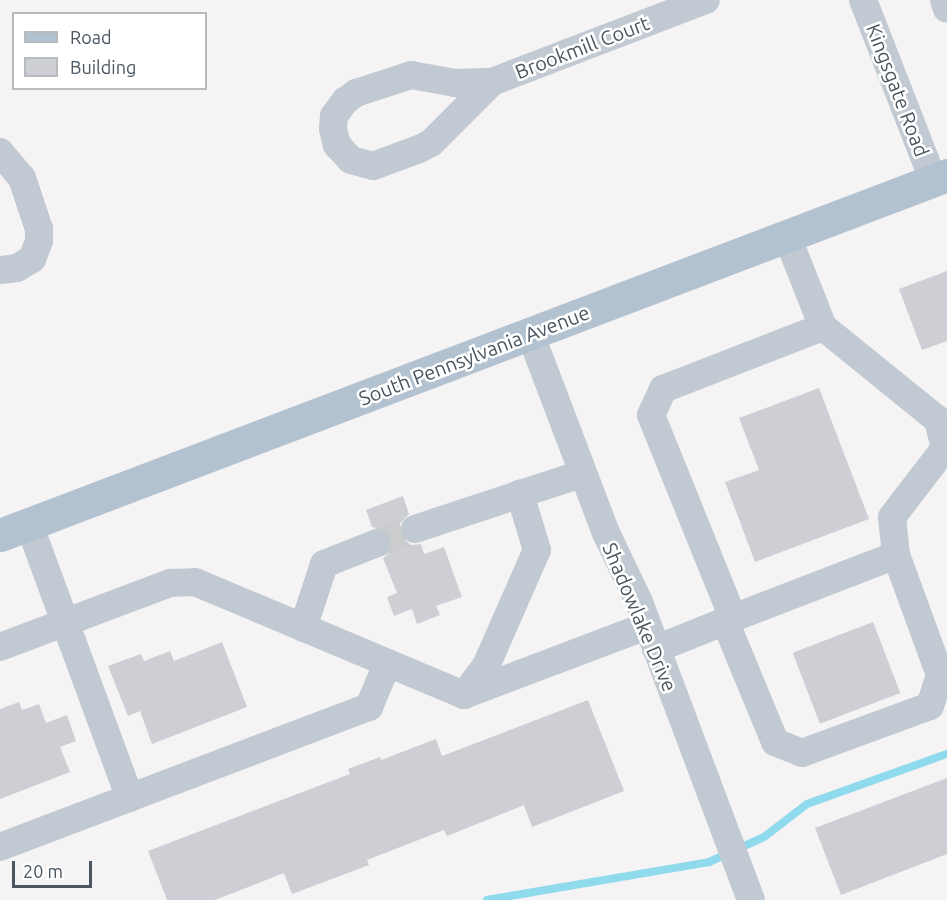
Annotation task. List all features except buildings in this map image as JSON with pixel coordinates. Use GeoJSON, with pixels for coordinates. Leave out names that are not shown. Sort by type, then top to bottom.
{"type":"FeatureCollection","features":[{"type":"Feature","properties":{"kind":"main road","name":"South Pennsylvania Avenue"},"geometry":{"type":"LineString","coordinates":[[14,529],[940,178]]}},
{"type":"Feature","properties":{"kind":"street","name":"Brookmill Court"},"geometry":{"type":"LineString","coordinates":[[492,82],[431,143],[419,149],[373,166],[351,160],[337,145],[333,129],[334,116],[345,101],[356,93],[411,75],[455,83],[492,82],[706,0]]}},
{"type":"Feature","properties":{"kind":"street","name":"Kingsgate Road"},"geometry":{"type":"LineString","coordinates":[[863,0],[940,178]]}},
{"type":"Feature","properties":{"kind":"street"},"geometry":{"type":"LineString","coordinates":[[944,0],[947,9]]}},
{"type":"Feature","properties":{"kind":"street"},"geometry":{"type":"LineString","coordinates":[[0,152],[22,177],[39,229],[39,241],[32,259],[17,268],[0,270]]}},
{"type":"Feature","properties":{"kind":"street"},"geometry":{"type":"LineString","coordinates":[[787,236],[823,327],[938,420],[945,448],[892,517],[896,555],[940,675],[930,706],[802,753],[775,742],[651,415],[663,389],[823,327]]}},
{"type":"Feature","properties":{"kind":"street","name":"Shadowlake Drive"},"geometry":{"type":"LineString","coordinates":[[530,333],[582,474],[652,637],[748,891]]}},
{"type":"Feature","properties":{"kind":"street"},"geometry":{"type":"LineString","coordinates":[[415,529],[582,474]]}},
{"type":"Feature","properties":{"kind":"street"},"geometry":{"type":"LineString","coordinates":[[465,695],[486,666],[537,550],[520,494]]}},
{"type":"Feature","properties":{"kind":"street"},"geometry":{"type":"LineString","coordinates":[[14,529],[64,623],[130,798]]}},
{"type":"Feature","properties":{"kind":"street"},"geometry":{"type":"LineString","coordinates":[[303,628],[324,564],[377,543]]}},
{"type":"Feature","properties":{"kind":"street"},"geometry":{"type":"LineString","coordinates":[[0,647],[170,583],[195,582],[465,695],[652,637],[729,619],[896,555]]}},
{"type":"Feature","properties":{"kind":"street"},"geometry":{"type":"LineString","coordinates":[[0,847],[369,707],[387,664]]}},
{"type":"Feature","properties":{"kind":"waterway"},"geometry":{"type":"LineString","coordinates":[[487,900],[709,862],[764,837],[807,804],[947,754]]}},
{"type":"Feature","properties":{"kind":"tunnel"},"geometry":{"type":"LineString","coordinates":[[377,543],[415,529]]}}]}
